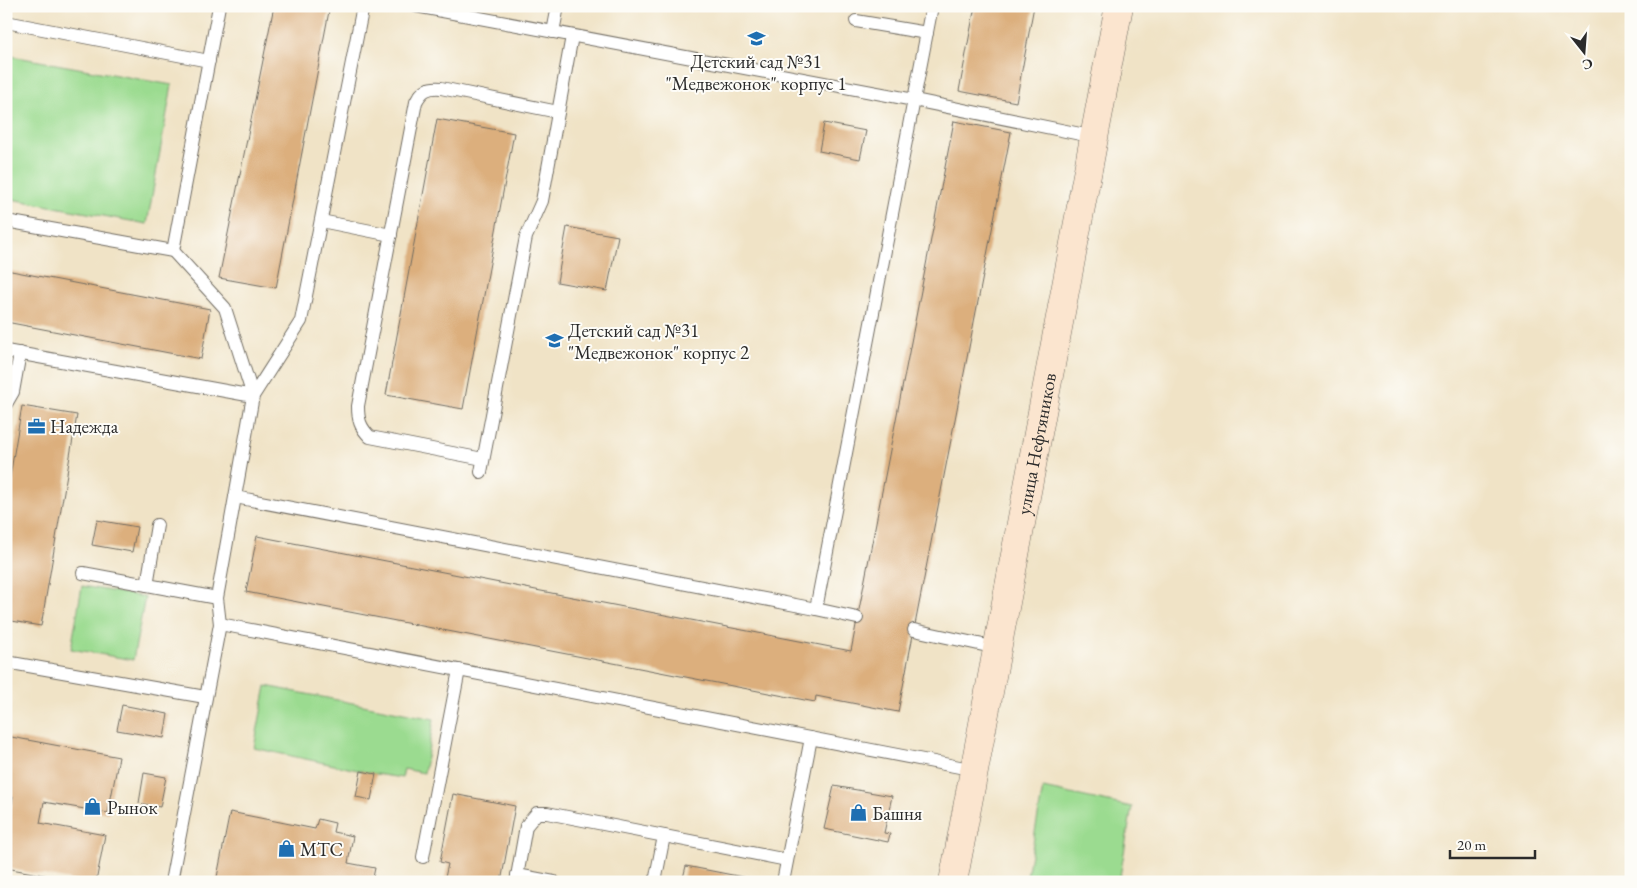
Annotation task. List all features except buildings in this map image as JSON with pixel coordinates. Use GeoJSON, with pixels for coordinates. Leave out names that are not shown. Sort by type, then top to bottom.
{"type":"FeatureCollection","features":[{"type":"Feature","properties":{"kind":"main road","name":"улица Нефтяников"},"geometry":{"type":"LineString","coordinates":[[952,882],[1095,138],[1118,6]]}},
{"type":"Feature","properties":{"kind":"lane"},"geometry":{"type":"LineString","coordinates":[[173,250],[219,6]]}},
{"type":"Feature","properties":{"kind":"lane"},"geometry":{"type":"LineString","coordinates":[[171,882],[220,624],[217,598],[254,396],[302,321],[363,6]]}},
{"type":"Feature","properties":{"kind":"lane"},"geometry":{"type":"LineString","coordinates":[[416,6],[914,100],[1095,138]]}},
{"type":"Feature","properties":{"kind":"lane"},"geometry":{"type":"LineString","coordinates":[[553,32],[558,6]]}},
{"type":"Feature","properties":{"kind":"lane"},"geometry":{"type":"LineString","coordinates":[[816,609],[932,6]]}},
{"type":"Feature","properties":{"kind":"lane"},"geometry":{"type":"LineString","coordinates":[[856,21],[927,34]]}},
{"type":"Feature","properties":{"kind":"lane"},"geometry":{"type":"LineString","coordinates":[[6,22],[208,60]]}},
{"type":"Feature","properties":{"kind":"lane"},"geometry":{"type":"LineString","coordinates":[[481,472],[526,237],[542,201],[572,36]]}},
{"type":"Feature","properties":{"kind":"lane"},"geometry":{"type":"LineString","coordinates":[[483,458],[370,437],[361,428],[358,418],[358,406],[416,102],[421,93],[430,88],[441,88],[558,112]]}},
{"type":"Feature","properties":{"kind":"lane"},"geometry":{"type":"LineString","coordinates":[[6,221],[173,250],[225,308],[254,396]]}},
{"type":"Feature","properties":{"kind":"lane"},"geometry":{"type":"LineString","coordinates":[[321,221],[391,235]]}},
{"type":"Feature","properties":{"kind":"lane"},"geometry":{"type":"LineString","coordinates":[[6,351],[254,396]]}},
{"type":"Feature","properties":{"kind":"lane"},"geometry":{"type":"LineString","coordinates":[[6,404],[13,392],[20,353]]}},
{"type":"Feature","properties":{"kind":"lane"},"geometry":{"type":"LineString","coordinates":[[235,497],[857,618]]}},
{"type":"Feature","properties":{"kind":"lane"},"geometry":{"type":"LineString","coordinates":[[146,585],[157,525]]}},
{"type":"Feature","properties":{"kind":"lane"},"geometry":{"type":"LineString","coordinates":[[83,574],[217,598]]}},
{"type":"Feature","properties":{"kind":"lane"},"geometry":{"type":"LineString","coordinates":[[220,624],[975,770]]}},
{"type":"Feature","properties":{"kind":"lane"},"geometry":{"type":"LineString","coordinates":[[914,630],[997,648]]}},
{"type":"Feature","properties":{"kind":"lane"},"geometry":{"type":"LineString","coordinates":[[6,662],[205,697]]}},
{"type":"Feature","properties":{"kind":"lane"},"geometry":{"type":"LineString","coordinates":[[422,857],[459,670]]}},
{"type":"Feature","properties":{"kind":"lane"},"geometry":{"type":"LineString","coordinates":[[783,882],[811,738]]}},
{"type":"Feature","properties":{"kind":"lane"},"geometry":{"type":"LineString","coordinates":[[554,882],[516,878],[526,826],[537,813],[546,813],[787,860]]}},
{"type":"Feature","properties":{"kind":"lane"},"geometry":{"type":"LineString","coordinates":[[655,882],[664,836]]}},
{"type":"Feature","properties":{"kind":"green space"},"geometry":{"type":"Polygon","coordinates":[[[6,55],[172,85],[147,224],[6,198],[6,55]]]}},
{"type":"Feature","properties":{"kind":"green space"},"geometry":{"type":"Polygon","coordinates":[[[82,586],[145,597],[133,660],[71,649],[82,586]]]}},
{"type":"Feature","properties":{"kind":"green space"},"geometry":{"type":"Polygon","coordinates":[[[266,686],[434,719],[424,773],[404,769],[402,778],[254,748],[266,686]]]}},
{"type":"Feature","properties":{"kind":"green space"},"geometry":{"type":"Polygon","coordinates":[[[1043,788],[1132,807],[1119,882],[1026,882],[1043,788]]]}},
{"type":"Feature","properties":{"kind":"place","name":"Детский сад №31 \"Медвежонок\" корпус 1"},"geometry":{"type":"Point","coordinates":[756,38]}},
{"type":"Feature","properties":{"kind":"place","name":"Детский сад №31 \"Медвежонок\" корпус 2"},"geometry":{"type":"Point","coordinates":[554,341]}},
{"type":"Feature","properties":{"kind":"place","name":"Надежда"},"geometry":{"type":"Point","coordinates":[36,426]}},
{"type":"Feature","properties":{"kind":"place","name":"Рынок"},"geometry":{"type":"Point","coordinates":[93,807]}},
{"type":"Feature","properties":{"kind":"place","name":"Башня"},"geometry":{"type":"Point","coordinates":[858,813]}},
{"type":"Feature","properties":{"kind":"place","name":"МТС"},"geometry":{"type":"Point","coordinates":[286,849]}}]}
